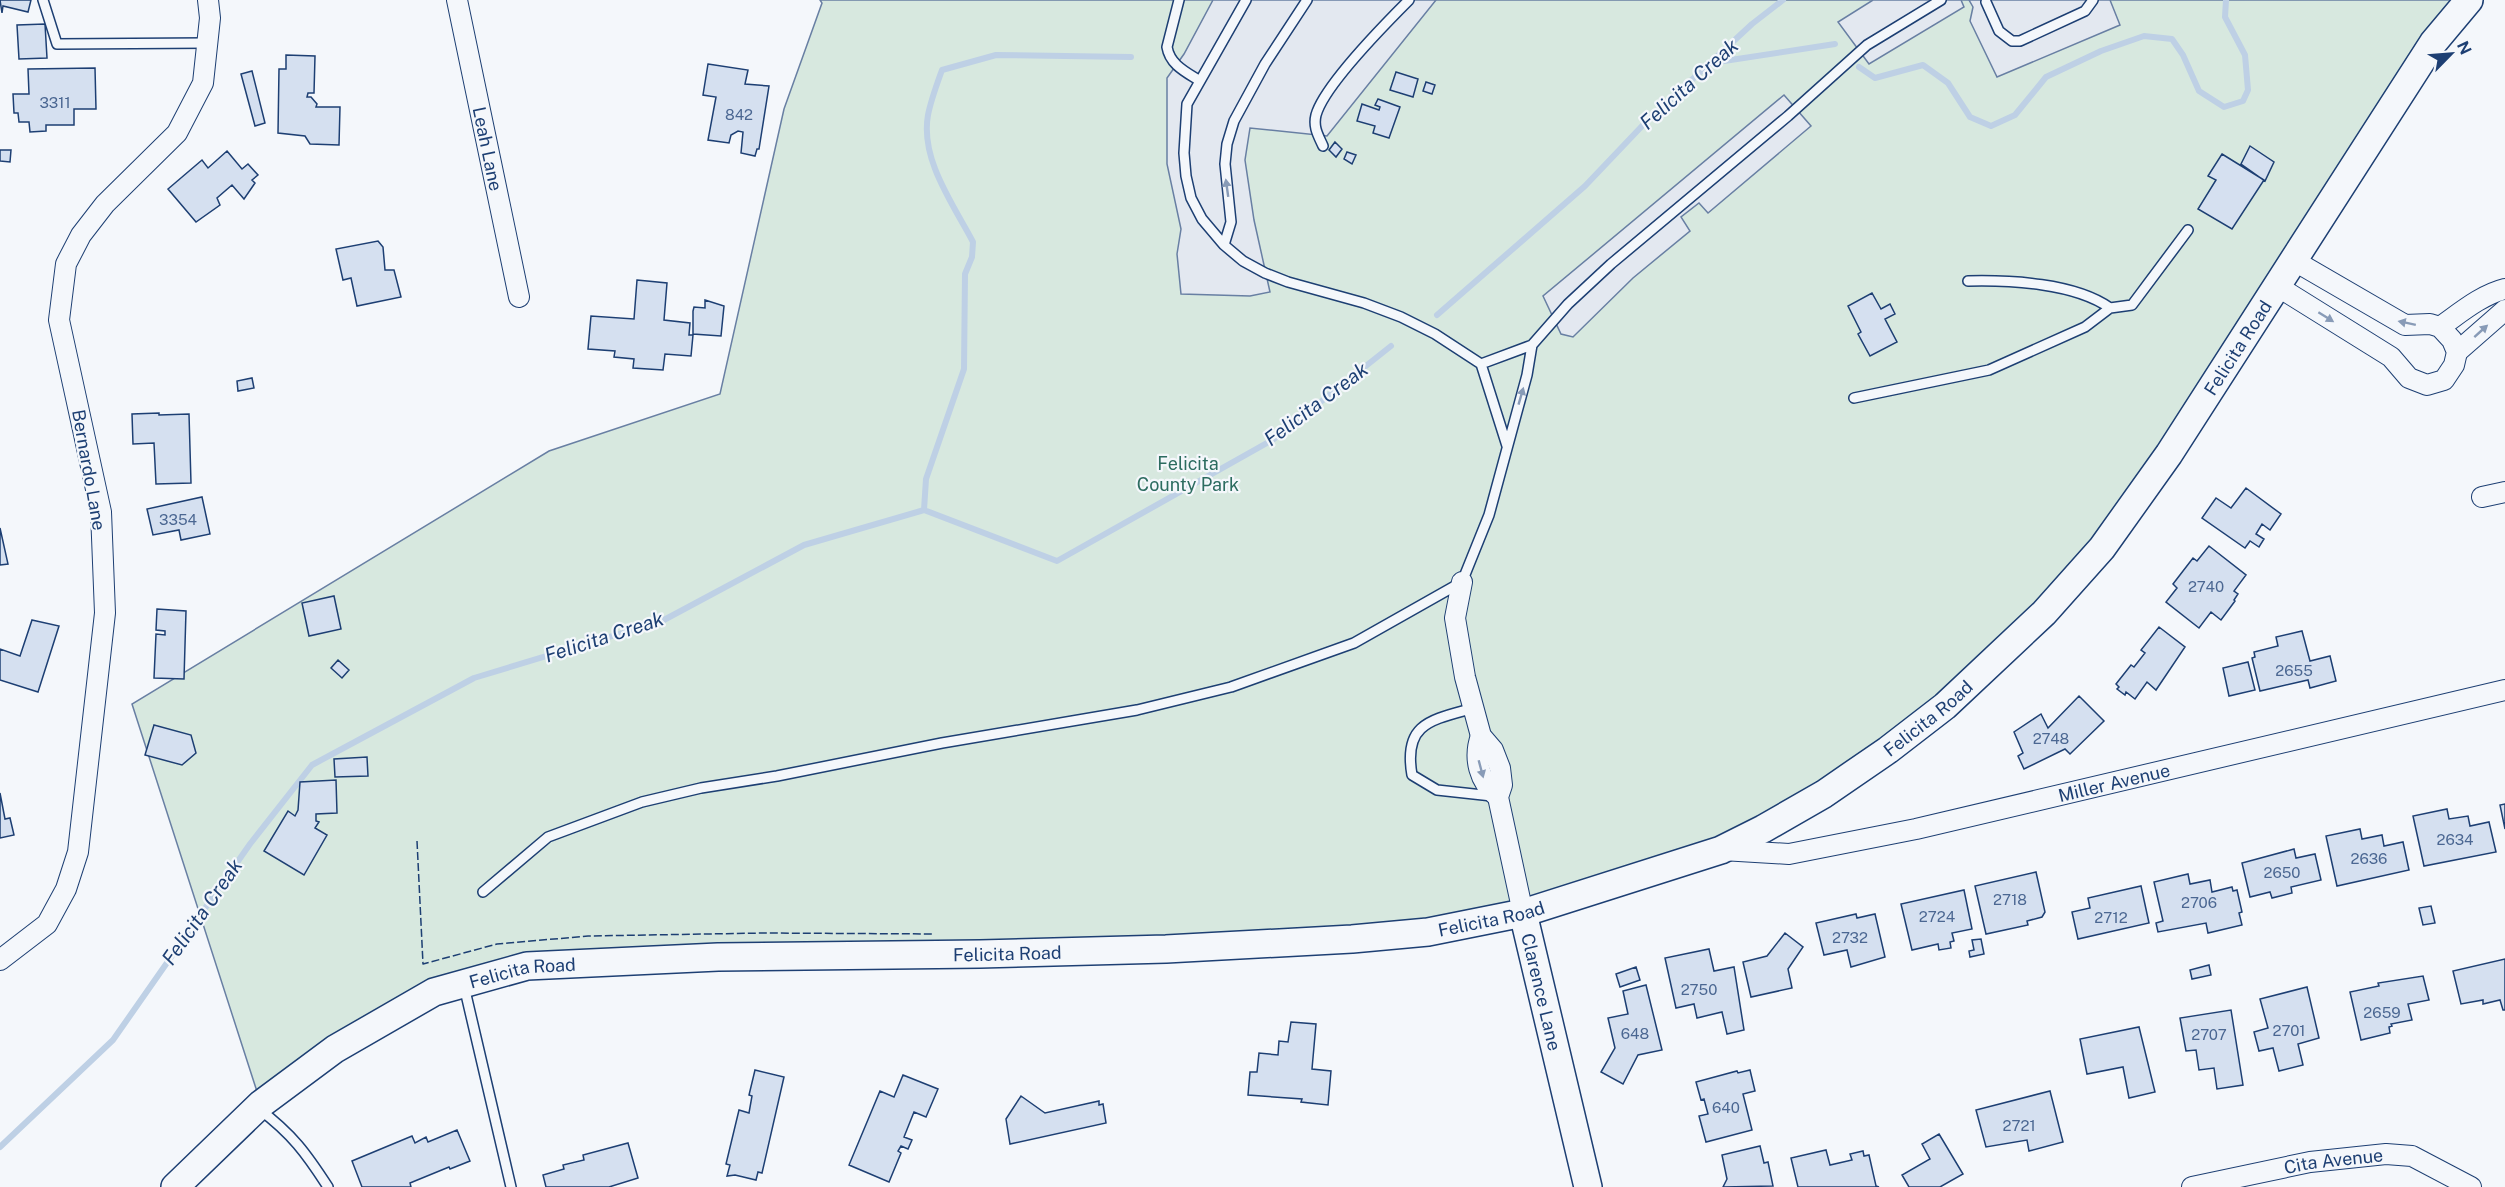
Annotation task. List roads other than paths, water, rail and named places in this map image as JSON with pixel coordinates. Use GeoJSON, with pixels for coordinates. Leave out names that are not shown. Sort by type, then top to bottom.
{"type":"FeatureCollection","features":[{"type":"Feature","properties":{"kind":"main road","name":"Felicita Road"},"geometry":{"type":"LineString","coordinates":[[175,1187],[257,1108],[335,1048],[434,992],[527,966],[718,957],[1166,949],[1352,939],[1428,932],[1523,913],[1721,850],[1763,830],[1824,794],[1911,734],[1945,706],[2044,613],[2102,548],[2169,454],[2433,43],[2455,13],[2469,0]]}},
{"type":"Feature","properties":{"kind":"main road","name":"Clarence Lane"},"geometry":{"type":"LineString","coordinates":[[1523,913],[1588,1187]]}},
{"type":"Feature","properties":{"kind":"street","name":"Bernardo Lane"},"geometry":{"type":"LineString","coordinates":[[0,960],[47,924],[66,890],[78,852],[105,613],[101,512],[59,320],[66,264],[81,235],[105,204],[177,133],[203,83],[210,18],[208,0]]}},
{"type":"Feature","properties":{"kind":"street","name":"Leah Lane"},"geometry":{"type":"LineString","coordinates":[[457,0],[519,297]]}},
{"type":"Feature","properties":{"kind":"street"},"geometry":{"type":"LineString","coordinates":[[2277,286],[2391,357],[2409,378],[2427,384],[2444,380],[2454,365],[2457,352],[2452,340],[2440,327],[2430,324],[2405,325],[2294,260]]}},
{"type":"Feature","properties":{"kind":"street"},"geometry":{"type":"LineString","coordinates":[[2440,327],[2474,304],[2505,289]]}},
{"type":"Feature","properties":{"kind":"street"},"geometry":{"type":"LineString","coordinates":[[2457,352],[2505,310]]}},
{"type":"Feature","properties":{"kind":"street"},"geometry":{"type":"LineString","coordinates":[[2482,497],[2505,492]]}},
{"type":"Feature","properties":{"kind":"street","name":"Clarence Lane"},"geometry":{"type":"LineString","coordinates":[[1462,582],[1455,618],[1465,677],[1481,736],[1493,750],[1500,768],[1502,784],[1498,797],[1523,913]]}},
{"type":"Feature","properties":{"kind":"street","name":"Miller Avenue"},"geometry":{"type":"LineString","coordinates":[[1721,850],[1789,854],[1916,829],[2505,690]]}},
{"type":"Feature","properties":{"kind":"street","name":"Cita Avenue"},"geometry":{"type":"LineString","coordinates":[[2192,1187],[2310,1162],[2386,1154],[2412,1156],[2470,1187]]}},
{"type":"Feature","properties":{"kind":"lane"},"geometry":{"type":"LineString","coordinates":[[43,0],[57,44],[208,43]]}},
{"type":"Feature","properties":{"kind":"lane"},"geometry":{"type":"LineString","coordinates":[[1179,0],[1167,46],[1168,54],[1178,68],[1200,81]]}},
{"type":"Feature","properties":{"kind":"lane"},"geometry":{"type":"LineString","coordinates":[[1246,0],[1187,104],[1184,135],[1186,176],[1191,198],[1202,219],[1224,245],[1243,261],[1276,278],[1401,316],[1435,334],[1481,364],[1507,446]]}},
{"type":"Feature","properties":{"kind":"lane"},"geometry":{"type":"LineString","coordinates":[[1224,245],[1231,222],[1225,164],[1227,144],[1234,121],[1265,64],[1307,0]]}},
{"type":"Feature","properties":{"kind":"lane"},"geometry":{"type":"LineString","coordinates":[[1323,146],[1315,130],[1317,115],[1329,90],[1409,0]]}},
{"type":"Feature","properties":{"kind":"lane"},"geometry":{"type":"LineString","coordinates":[[1481,364],[1532,345],[1562,311],[1611,264],[1788,116],[1867,45],[1941,0]]}},
{"type":"Feature","properties":{"kind":"lane"},"geometry":{"type":"LineString","coordinates":[[1984,1],[1999,31],[2012,41],[2020,40],[2085,11],[2093,0]]}},
{"type":"Feature","properties":{"kind":"lane"},"geometry":{"type":"LineString","coordinates":[[1854,398],[1989,370],[2085,327],[2110,308],[2132,305],[2188,230]]}},
{"type":"Feature","properties":{"kind":"lane"},"geometry":{"type":"LineString","coordinates":[[1968,281],[2004,280],[2067,291],[2097,298],[2110,308]]}},
{"type":"Feature","properties":{"kind":"lane"},"geometry":{"type":"LineString","coordinates":[[483,892],[548,837],[642,802],[701,788],[777,776],[942,743],[1137,710],[1231,687],[1354,643],[1462,582],[1489,515],[1527,375],[1532,345]]}},
{"type":"Feature","properties":{"kind":"lane"},"geometry":{"type":"LineString","coordinates":[[1474,708],[1444,716],[1420,728],[1412,741],[1408,754],[1412,775],[1437,790],[1498,797]]}},
{"type":"Feature","properties":{"kind":"lane"},"geometry":{"type":"LineString","coordinates":[[463,984],[511,1187]]}},
{"type":"Feature","properties":{"kind":"lane"},"geometry":{"type":"LineString","coordinates":[[257,1108],[291,1135],[304,1150],[328,1187]]}},
{"type":"Feature","properties":{"kind":"waterway","name":"Felicita Creak"},"geometry":{"type":"LineString","coordinates":[[1437,315],[1585,186],[1643,125],[1752,24],[1783,0]]}},
{"type":"Feature","properties":{"kind":"waterway"},"geometry":{"type":"LineString","coordinates":[[1859,67],[1875,78],[1923,65],[1948,83],[1970,117],[1991,126],[2015,115],[2046,77],[2101,51],[2144,36],[2172,39],[2183,55],[2199,91],[2224,107],[2243,101],[2248,90],[2245,55],[2225,17],[2226,0]]}},
{"type":"Feature","properties":{"kind":"waterway"},"geometry":{"type":"LineString","coordinates":[[1711,63],[1835,44]]}},
{"type":"Feature","properties":{"kind":"waterway"},"geometry":{"type":"LineString","coordinates":[[924,510],[926,479],[964,369],[965,274],[972,257],[973,242],[940,181],[929,148],[928,115],[942,70],[996,55],[1131,57]]}},
{"type":"Feature","properties":{"kind":"waterway","name":"Felicita Creak"},"geometry":{"type":"LineString","coordinates":[[0,1147],[113,1040],[250,844],[312,765],[474,678],[662,621],[804,545],[924,510],[1057,561],[1274,439],[1391,346]]}},
{"type":"Feature","properties":{"kind":"park label","name":"Felicita County Park"},"geometry":{"type":"Point","coordinates":[1188,473]}}]}
